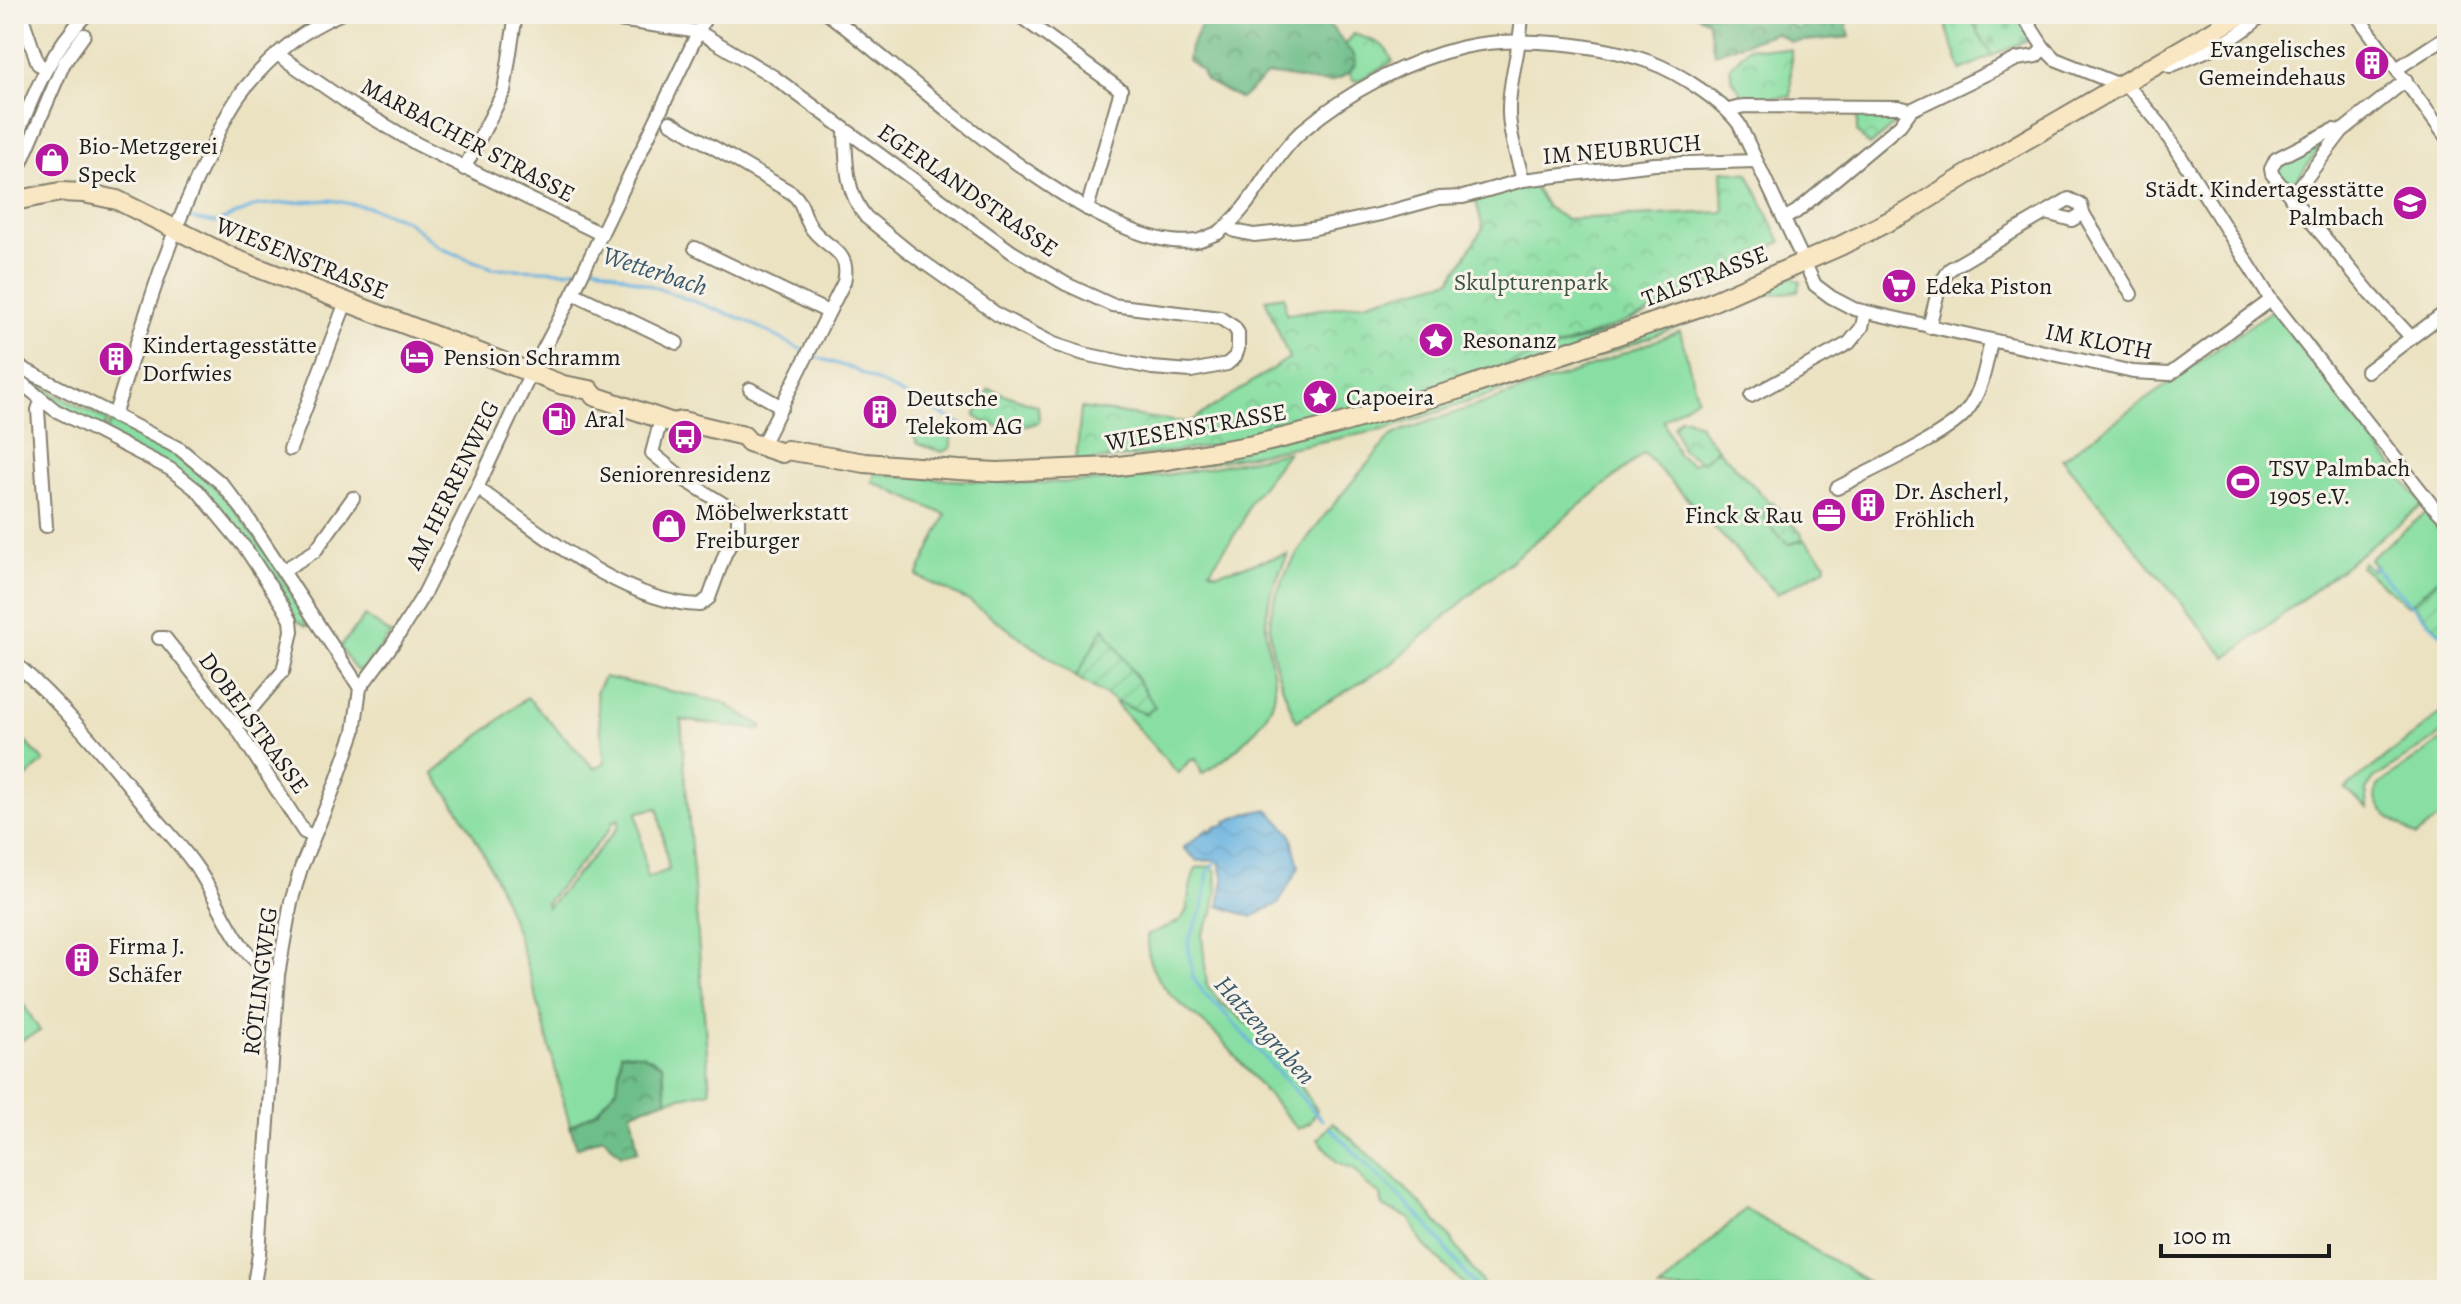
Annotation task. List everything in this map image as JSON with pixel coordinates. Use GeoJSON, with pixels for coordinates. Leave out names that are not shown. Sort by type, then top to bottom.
{"type":"FeatureCollection","features":[{"type":"Feature","properties":{"kind":"main road","name":"TALSTRASSE"},"geometry":{"type":"LineString","coordinates":[[1600,339],[1907,212],[2242,14]]}},
{"type":"Feature","properties":{"kind":"main road","name":"WIESENSTRASSE"},"geometry":{"type":"LineString","coordinates":[[14,201],[60,192],[105,197],[136,208],[235,259],[572,388],[577,394],[588,398],[594,396],[667,421],[682,421],[744,436],[772,451],[782,453],[787,450],[898,467],[998,472],[1085,469],[1167,460],[1253,445],[1460,389],[1600,339]]}},
{"type":"Feature","properties":{"kind":"street"},"geometry":{"type":"LineString","coordinates":[[21,14],[38,64],[46,68]]}},
{"type":"Feature","properties":{"kind":"street"},"geometry":{"type":"LineString","coordinates":[[14,143],[46,68],[87,14]]}},
{"type":"Feature","properties":{"kind":"street"},"geometry":{"type":"LineString","coordinates":[[114,416],[175,230],[230,110],[245,88],[277,54],[297,37],[340,14]]}},
{"type":"Feature","properties":{"kind":"street"},"geometry":{"type":"LineString","coordinates":[[464,169],[504,91],[516,14]]}},
{"type":"Feature","properties":{"kind":"street"},"geometry":{"type":"LineString","coordinates":[[579,14],[699,32]]}},
{"type":"Feature","properties":{"kind":"street","name":"AM HERRENWEG"},"geometry":{"type":"LineString","coordinates":[[360,688],[405,627],[477,488],[707,14]]}},
{"type":"Feature","properties":{"kind":"street"},"geometry":{"type":"LineString","coordinates":[[828,14],[1058,193],[1150,236],[1196,241],[1221,230],[1281,151],[1349,97],[1401,69],[1467,46],[1521,40],[1601,49],[1650,62],[1729,110],[1744,106],[1898,107],[1911,110]]}},
{"type":"Feature","properties":{"kind":"street"},"geometry":{"type":"LineString","coordinates":[[1017,14],[1121,90],[1087,209]]}},
{"type":"Feature","properties":{"kind":"street"},"geometry":{"type":"LineString","coordinates":[[1522,14],[1521,40],[1508,110],[1523,180]]}},
{"type":"Feature","properties":{"kind":"street"},"geometry":{"type":"LineString","coordinates":[[2022,14],[2055,59],[2130,89],[2160,124],[2271,300],[2447,520]]}},
{"type":"Feature","properties":{"kind":"street","name":"TALSTRASSE"},"geometry":{"type":"LineString","coordinates":[[2160,60],[2170,66],[2218,46],[2237,36],[2263,14]]}},
{"type":"Feature","properties":{"kind":"street"},"geometry":{"type":"LineString","coordinates":[[2356,14],[2447,138]]}},
{"type":"Feature","properties":{"kind":"street","name":"EGERLANDSTRASSE"},"geometry":{"type":"LineString","coordinates":[[699,32],[774,77],[845,129],[1012,252],[1066,284],[1112,305],[1220,318],[1234,327],[1239,341],[1235,357],[1217,368],[1191,371],[1152,368],[1084,354],[1028,333],[960,290],[866,217],[850,189],[846,171],[845,129]]}},
{"type":"Feature","properties":{"kind":"street"},"geometry":{"type":"LineString","coordinates":[[14,164],[21,163],[64,63],[84,35]]}},
{"type":"Feature","properties":{"kind":"street"},"geometry":{"type":"LineString","coordinates":[[2398,68],[2447,36]]}},
{"type":"Feature","properties":{"kind":"street"},"geometry":{"type":"LineString","coordinates":[[1785,218],[1900,125],[1911,110],[2017,59],[2036,56],[2044,48]]}},
{"type":"Feature","properties":{"kind":"street","name":"MARBACHER STRASSE"},"geometry":{"type":"LineString","coordinates":[[277,54],[379,122],[464,169],[601,234]]}},
{"type":"Feature","properties":{"kind":"street"},"geometry":{"type":"LineString","coordinates":[[2291,198],[2342,131],[2406,80]]}},
{"type":"Feature","properties":{"kind":"street","name":"IM KLOTH"},"geometry":{"type":"LineString","coordinates":[[1729,110],[1739,124],[1815,285],[1843,304],[1865,312],[2133,372],[2170,374],[2271,300]]}},
{"type":"Feature","properties":{"kind":"street"},"geometry":{"type":"LineString","coordinates":[[670,122],[792,193],[801,201],[811,229],[841,256],[847,268],[844,282],[811,349],[782,407],[759,444]]}},
{"type":"Feature","properties":{"kind":"street"},"geometry":{"type":"LineString","coordinates":[[2342,131],[2333,130],[2276,159],[2272,174],[2371,294],[2411,337]]}},
{"type":"Feature","properties":{"kind":"street","name":"IM NEUBRUCH"},"geometry":{"type":"LineString","coordinates":[[1221,230],[1254,235],[1311,229],[1439,198],[1463,197],[1523,180],[1655,164],[1756,161]]}},
{"type":"Feature","properties":{"kind":"street"},"geometry":{"type":"LineString","coordinates":[[1929,327],[1940,284],[1950,269],[2069,199],[2081,205],[2131,294]]}},
{"type":"Feature","properties":{"kind":"street"},"geometry":{"type":"LineString","coordinates":[[2046,213],[2072,220],[2083,213]]}},
{"type":"Feature","properties":{"kind":"street"},"geometry":{"type":"LineString","coordinates":[[695,248],[828,312]]}},
{"type":"Feature","properties":{"kind":"street"},"geometry":{"type":"LineString","coordinates":[[573,293],[677,343]]}},
{"type":"Feature","properties":{"kind":"street"},"geometry":{"type":"LineString","coordinates":[[290,449],[346,302]]}},
{"type":"Feature","properties":{"kind":"street"},"geometry":{"type":"LineString","coordinates":[[2367,371],[2447,311]]}},
{"type":"Feature","properties":{"kind":"street"},"geometry":{"type":"LineString","coordinates":[[1751,396],[1849,343],[1862,327],[1865,312]]}},
{"type":"Feature","properties":{"kind":"street"},"geometry":{"type":"LineString","coordinates":[[1837,488],[1949,427],[1965,413],[1981,383],[1991,341]]}},
{"type":"Feature","properties":{"kind":"street"},"geometry":{"type":"LineString","coordinates":[[14,364],[180,449],[222,484],[242,509],[360,688]]}},
{"type":"Feature","properties":{"kind":"street"},"geometry":{"type":"LineString","coordinates":[[14,377],[55,410],[170,469],[198,491],[246,549],[283,606],[291,620],[292,631],[283,671],[236,727]]}},
{"type":"Feature","properties":{"kind":"street"},"geometry":{"type":"LineString","coordinates":[[750,389],[782,407]]}},
{"type":"Feature","properties":{"kind":"street"},"geometry":{"type":"LineString","coordinates":[[41,401],[38,410],[46,526]]}},
{"type":"Feature","properties":{"kind":"street"},"geometry":{"type":"LineString","coordinates":[[477,488],[609,578],[636,591],[684,605],[700,605],[709,598],[738,529],[738,513],[685,480],[652,453],[653,441],[667,421]]}},
{"type":"Feature","properties":{"kind":"street"},"geometry":{"type":"LineString","coordinates":[[282,571],[315,551],[353,498]]}},
{"type":"Feature","properties":{"kind":"street","name":"DOBELSTRASSE"},"geometry":{"type":"LineString","coordinates":[[159,638],[165,638],[236,727],[304,832],[313,836]]}},
{"type":"Feature","properties":{"kind":"street"},"geometry":{"type":"LineString","coordinates":[[14,662],[62,708],[109,761],[196,866],[241,944],[257,962],[278,975]]}},
{"type":"Feature","properties":{"kind":"street","name":"RÖTLINGWEG"},"geometry":{"type":"LineString","coordinates":[[253,1290],[260,1239],[278,975],[291,902],[354,732],[360,688]]}},
{"type":"Feature","properties":{"kind":"green space"},"geometry":{"type":"Polygon","coordinates":[[[1207,14],[1277,14],[1283,20],[1328,23],[1354,55],[1356,63],[1347,74],[1326,82],[1267,75],[1241,99],[1205,80],[1202,71],[1188,61],[1190,47],[1207,14]]]}},
{"type":"Feature","properties":{"kind":"green space"},"geometry":{"type":"Polygon","coordinates":[[[1695,14],[1785,14],[1789,24],[1825,20],[1828,14],[1843,14],[1850,37],[1792,42],[1776,33],[1714,53],[1708,21],[1695,14]]]}},
{"type":"Feature","properties":{"kind":"green space"},"geometry":{"type":"Polygon","coordinates":[[[1785,14],[1828,14],[1825,20],[1797,30],[1789,24],[1785,14]]]}},
{"type":"Feature","properties":{"kind":"green space"},"geometry":{"type":"Polygon","coordinates":[[[1942,14],[1968,14],[1992,56],[1961,70],[1942,14]]]}},
{"type":"Feature","properties":{"kind":"green space"},"geometry":{"type":"Polygon","coordinates":[[[1968,14],[2015,14],[2032,39],[1992,56],[1968,14]]]}},
{"type":"Feature","properties":{"kind":"green space"},"geometry":{"type":"Polygon","coordinates":[[[1354,34],[1382,46],[1393,62],[1357,81],[1353,80],[1349,73],[1356,63],[1354,55],[1345,45],[1354,34]]]}},
{"type":"Feature","properties":{"kind":"green space"},"geometry":{"type":"Polygon","coordinates":[[[1749,47],[1791,50],[1791,97],[1744,97],[1732,79],[1730,67],[1749,47]]]}},
{"type":"Feature","properties":{"kind":"green space"},"geometry":{"type":"Polygon","coordinates":[[[1857,113],[1896,113],[1897,122],[1870,146],[1857,132],[1857,113]]]}},
{"type":"Feature","properties":{"kind":"green space"},"geometry":{"type":"Polygon","coordinates":[[[2327,139],[2297,179],[2285,183],[2275,168],[2278,164],[2327,139]]]}},
{"type":"Feature","properties":{"kind":"green space","name":"Skulpturenpark"},"geometry":{"type":"Polygon","coordinates":[[[1722,171],[1748,173],[1781,242],[1737,263],[1741,270],[1687,297],[1603,331],[1481,374],[1333,418],[1202,447],[1076,462],[1081,408],[1188,423],[1289,358],[1265,299],[1284,296],[1286,314],[1364,303],[1451,280],[1483,228],[1475,198],[1533,184],[1547,207],[1566,219],[1724,212],[1722,171]]]}},
{"type":"Feature","properties":{"kind":"green space"},"geometry":{"type":"Polygon","coordinates":[[[1792,277],[1801,282],[1798,291],[1758,296],[1564,370],[1387,429],[1194,466],[1108,476],[1202,458],[1792,277]]]}},
{"type":"Feature","properties":{"kind":"green space","name":"TSV Palmbach 1905 e.V."},"geometry":{"type":"Polygon","coordinates":[[[2272,310],[2423,505],[2227,658],[2062,459],[2272,310]]]}},
{"type":"Feature","properties":{"kind":"green space"},"geometry":{"type":"Polygon","coordinates":[[[1680,331],[1697,397],[1663,420],[1678,455],[1693,464],[1718,449],[1771,504],[1764,507],[1789,544],[1805,540],[1826,563],[1825,568],[1777,594],[1644,453],[1484,583],[1390,665],[1296,721],[1272,650],[1270,626],[1273,603],[1283,578],[1316,527],[1390,437],[1576,372],[1680,331]]]}},
{"type":"Feature","properties":{"kind":"green space"},"geometry":{"type":"Polygon","coordinates":[[[14,370],[108,420],[103,431],[57,407],[14,370]]]}},
{"type":"Feature","properties":{"kind":"green space"},"geometry":{"type":"Polygon","coordinates":[[[989,389],[1038,406],[1039,422],[1006,428],[982,421],[975,416],[989,389]]]}},
{"type":"Feature","properties":{"kind":"green space"},"geometry":{"type":"Polygon","coordinates":[[[1680,418],[1700,425],[1718,449],[1702,462],[1682,450],[1673,426],[1680,418]]]}},
{"type":"Feature","properties":{"kind":"green space"},"geometry":{"type":"Polygon","coordinates":[[[111,422],[177,456],[217,489],[252,532],[311,623],[306,626],[293,618],[219,507],[106,433],[111,422]]]}},
{"type":"Feature","properties":{"kind":"green space"},"geometry":{"type":"Polygon","coordinates":[[[926,427],[951,436],[951,448],[942,452],[918,444],[914,437],[916,431],[926,427]]]}},
{"type":"Feature","properties":{"kind":"green space"},"geometry":{"type":"Polygon","coordinates":[[[1288,452],[1250,502],[1241,525],[1210,570],[1217,573],[1288,554],[1272,590],[1266,623],[1274,698],[1249,737],[1202,774],[1196,759],[1189,761],[1179,773],[1175,770],[1116,704],[1146,714],[1105,628],[1076,677],[969,601],[917,576],[946,515],[872,482],[875,473],[943,480],[1115,480],[1184,472],[1288,452]]]}},
{"type":"Feature","properties":{"kind":"green space"},"geometry":{"type":"Polygon","coordinates":[[[1773,503],[1801,533],[1803,540],[1789,544],[1773,529],[1761,511],[1773,503]]]}},
{"type":"Feature","properties":{"kind":"green space"},"geometry":{"type":"Polygon","coordinates":[[[2427,512],[2431,512],[2447,531],[2447,571],[2409,606],[2360,567],[2363,562],[2371,570],[2376,566],[2369,559],[2427,512]]]}},
{"type":"Feature","properties":{"kind":"green space"},"geometry":{"type":"Polygon","coordinates":[[[2447,571],[2447,639],[2412,603],[2447,571]]]}},
{"type":"Feature","properties":{"kind":"green space"},"geometry":{"type":"Polygon","coordinates":[[[365,616],[391,634],[364,668],[358,671],[340,647],[365,616]]]}},
{"type":"Feature","properties":{"kind":"green space"},"geometry":{"type":"Polygon","coordinates":[[[1104,627],[1155,707],[1146,714],[1117,702],[1076,677],[1104,627]]]}},
{"type":"Feature","properties":{"kind":"green space"},"geometry":{"type":"Polygon","coordinates":[[[604,677],[722,702],[762,726],[761,730],[681,720],[710,1091],[667,1100],[662,1065],[617,1087],[597,1111],[570,1126],[539,1006],[499,887],[461,814],[433,774],[527,697],[594,768],[605,763],[596,692],[604,677]],[[658,808],[637,812],[647,878],[669,870],[658,808]],[[619,819],[613,821],[610,829],[546,903],[547,908],[618,828],[619,819]]]}},
{"type":"Feature","properties":{"kind":"green space"},"geometry":{"type":"Polygon","coordinates":[[[2443,712],[2447,718],[2447,730],[2374,779],[2366,790],[2368,808],[2345,789],[2443,712]]]}},
{"type":"Feature","properties":{"kind":"green space"},"geometry":{"type":"Polygon","coordinates":[[[14,730],[44,761],[14,788],[14,730]]]}},
{"type":"Feature","properties":{"kind":"green space"},"geometry":{"type":"Polygon","coordinates":[[[2447,737],[2447,812],[2416,836],[2381,809],[2375,794],[2377,786],[2447,737]]]}},
{"type":"Feature","properties":{"kind":"green space"},"geometry":{"type":"Polygon","coordinates":[[[1212,866],[1216,872],[1217,890],[1213,913],[1202,935],[1207,985],[1221,1003],[1290,1056],[1296,1079],[1317,1110],[1310,1123],[1298,1129],[1216,1034],[1172,996],[1149,959],[1147,935],[1183,917],[1196,868],[1212,866]]]}},
{"type":"Feature","properties":{"kind":"green space"},"geometry":{"type":"Polygon","coordinates":[[[14,989],[40,1031],[14,1044],[14,989]]]}},
{"type":"Feature","properties":{"kind":"green space"},"geometry":{"type":"Polygon","coordinates":[[[621,1053],[642,1054],[662,1065],[667,1100],[631,1112],[638,1151],[621,1155],[603,1137],[577,1148],[570,1126],[597,1111],[617,1088],[621,1053]]]}},
{"type":"Feature","properties":{"kind":"green space"},"geometry":{"type":"Polygon","coordinates":[[[1333,1122],[1421,1204],[1488,1290],[1469,1290],[1423,1244],[1409,1218],[1383,1207],[1381,1195],[1366,1185],[1355,1169],[1337,1162],[1318,1139],[1333,1122]]]}},
{"type":"Feature","properties":{"kind":"green space"},"geometry":{"type":"Polygon","coordinates":[[[1745,1209],[1882,1290],[1659,1290],[1745,1209]]]}},
{"type":"Feature","properties":{"kind":"water"},"geometry":{"type":"Polygon","coordinates":[[[1268,809],[1291,834],[1299,867],[1279,903],[1252,917],[1219,906],[1224,880],[1219,860],[1198,861],[1183,848],[1208,829],[1209,832],[1214,830],[1213,827],[1225,825],[1225,822],[1245,814],[1268,809]]]}},
{"type":"Feature","properties":{"kind":"waterway","name":"Wetterbach"},"geometry":{"type":"LineString","coordinates":[[188,218],[215,223],[258,205],[330,200],[368,207],[406,220],[440,248],[492,268],[566,271],[581,268]]}},
{"type":"Feature","properties":{"kind":"waterway","name":"Wetterbach"},"geometry":{"type":"LineString","coordinates":[[589,267],[596,266],[745,320],[804,351]]}},
{"type":"Feature","properties":{"kind":"waterway","name":"Wetterbach"},"geometry":{"type":"LineString","coordinates":[[810,355],[853,369],[963,425]]}},
{"type":"Feature","properties":{"kind":"waterway"},"geometry":{"type":"LineString","coordinates":[[2372,565],[2447,640]]}},
{"type":"Feature","properties":{"kind":"waterway","name":"Hatzengraben"},"geometry":{"type":"LineString","coordinates":[[1219,858],[1208,872],[1203,908],[1188,941],[1192,976],[1206,996],[1322,1120]]}},
{"type":"Feature","properties":{"kind":"waterway","name":"Hatzengraben"},"geometry":{"type":"LineString","coordinates":[[1330,1128],[1427,1224],[1478,1290]]}},
{"type":"Feature","properties":{"kind":"place","name":"Evangelisches Gemeindehaus"},"geometry":{"type":"Point","coordinates":[2372,63]}},
{"type":"Feature","properties":{"kind":"place","name":"Bio-Metzgerei Speck"},"geometry":{"type":"Point","coordinates":[52,160]}},
{"type":"Feature","properties":{"kind":"place","name":"Städt. Kindertagesstätte Palmbach"},"geometry":{"type":"Point","coordinates":[2410,203]}},
{"type":"Feature","properties":{"kind":"place","name":"Edeka Piston"},"geometry":{"type":"Point","coordinates":[1899,286]}},
{"type":"Feature","properties":{"kind":"place","name":"Resonanz"},"geometry":{"type":"Point","coordinates":[1436,340]}},
{"type":"Feature","properties":{"kind":"place","name":"Pension Schramm"},"geometry":{"type":"Point","coordinates":[417,357]}},
{"type":"Feature","properties":{"kind":"place","name":"Kindertagesstätte Dorfwies"},"geometry":{"type":"Point","coordinates":[116,359]}},
{"type":"Feature","properties":{"kind":"place","name":"Capoeira"},"geometry":{"type":"Point","coordinates":[1320,397]}},
{"type":"Feature","properties":{"kind":"place","name":"Deutsche Telekom AG"},"geometry":{"type":"Point","coordinates":[880,412]}},
{"type":"Feature","properties":{"kind":"place","name":"Aral"},"geometry":{"type":"Point","coordinates":[559,419]}},
{"type":"Feature","properties":{"kind":"place","name":"Seniorenresidenz"},"geometry":{"type":"Point","coordinates":[685,437]}},
{"type":"Feature","properties":{"kind":"place","name":"TSV Palmbach 1905 e.V."},"geometry":{"type":"Point","coordinates":[2243,482]}},
{"type":"Feature","properties":{"kind":"place","name":"Dr. Ascherl, Fröhlich"},"geometry":{"type":"Point","coordinates":[1868,505]}},
{"type":"Feature","properties":{"kind":"place","name":"Finck & Rau"},"geometry":{"type":"Point","coordinates":[1829,515]}},
{"type":"Feature","properties":{"kind":"place","name":"Möbelwerkstatt Freiburger"},"geometry":{"type":"Point","coordinates":[669,526]}},
{"type":"Feature","properties":{"kind":"place","name":"Firma J. Schäfer"},"geometry":{"type":"Point","coordinates":[82,960]}}]}
